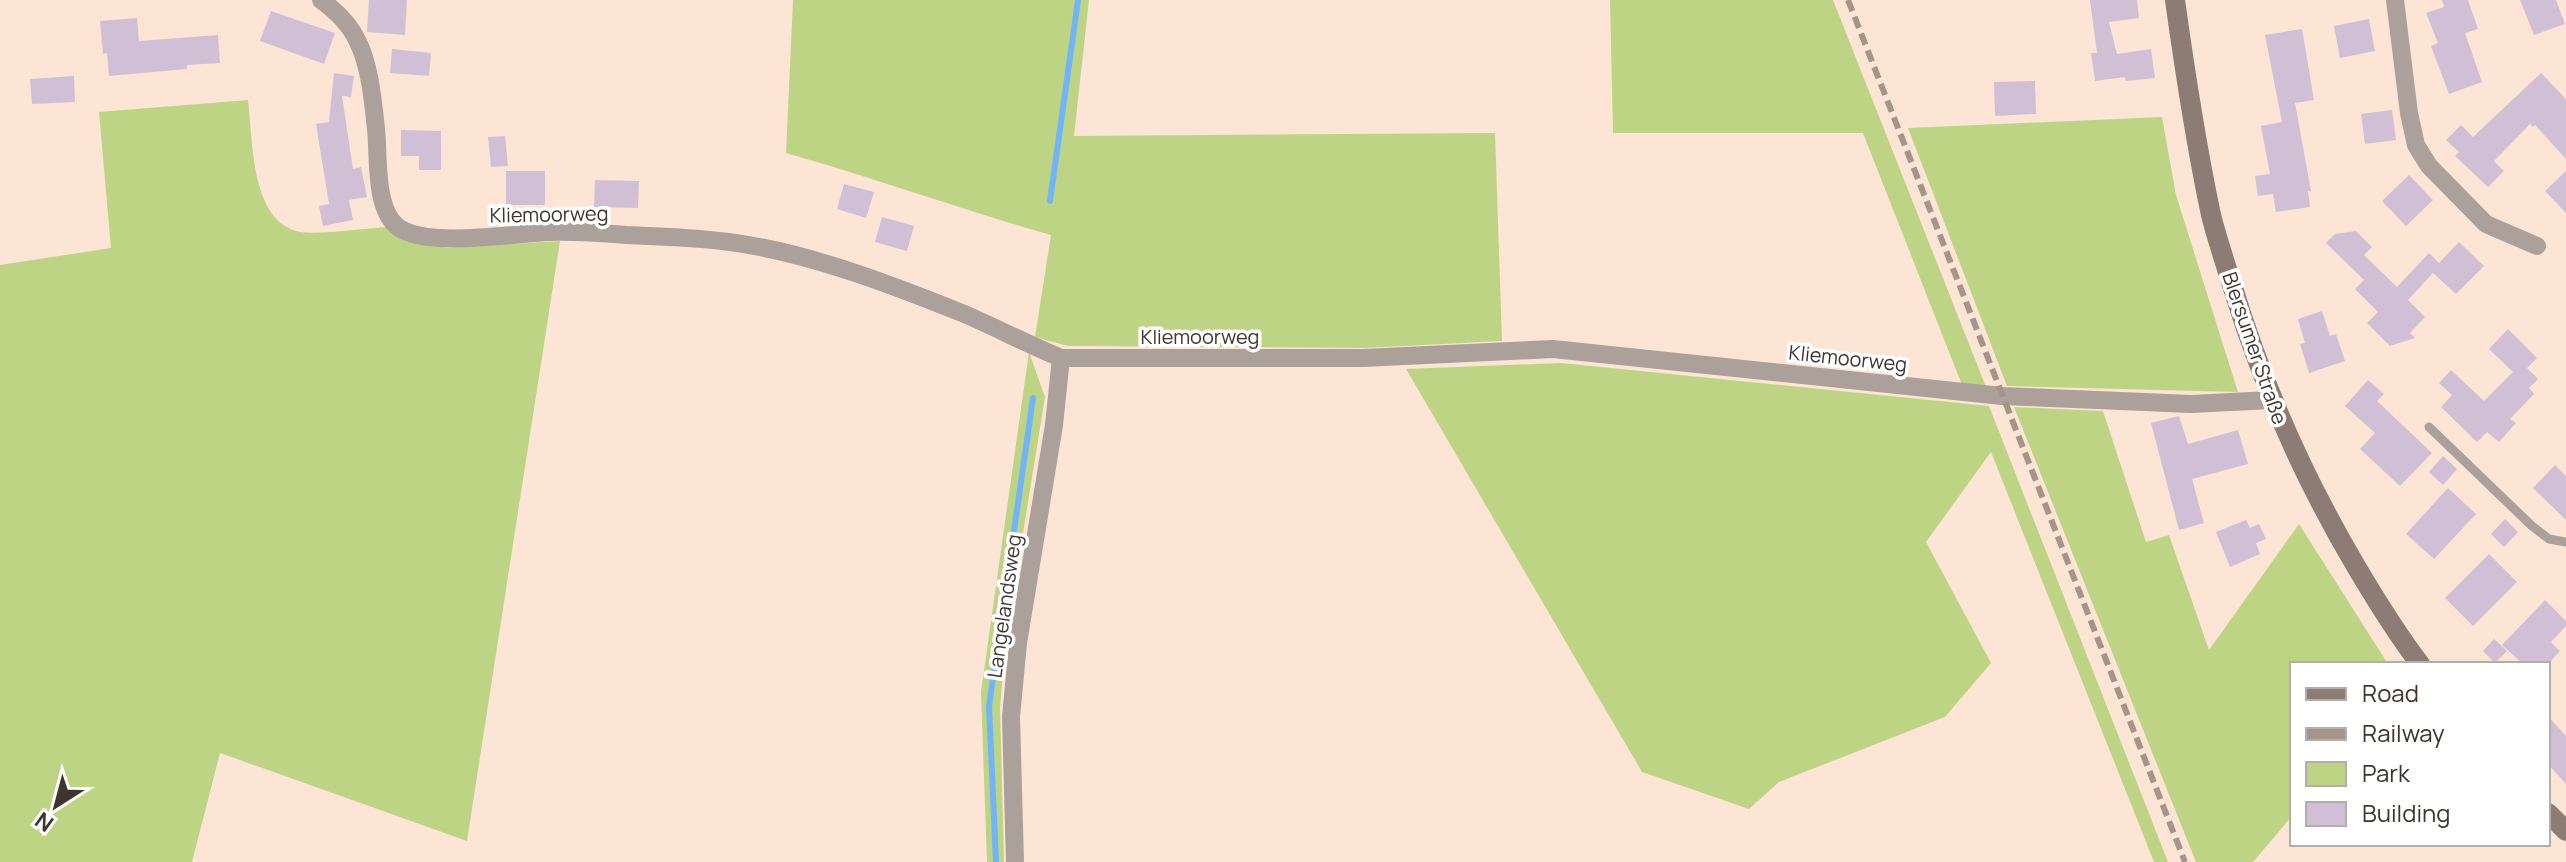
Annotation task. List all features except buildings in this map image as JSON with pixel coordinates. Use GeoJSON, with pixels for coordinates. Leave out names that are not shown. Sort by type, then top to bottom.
{"type":"FeatureCollection","features":[{"type":"Feature","properties":{"kind":"main road","name":"Blersumer Straße"},"geometry":{"type":"LineString","coordinates":[[2175,0],[2191,115],[2212,219],[2243,322],[2271,400],[2323,510],[2419,662]]}},
{"type":"Feature","properties":{"kind":"main road"},"geometry":{"type":"LineString","coordinates":[[2550,815],[2566,831]]}},
{"type":"Feature","properties":{"kind":"street","name":"Kliemoorweg"},"geometry":{"type":"LineString","coordinates":[[321,0],[344,19],[358,41],[376,129],[384,206],[399,229],[414,235],[447,238],[551,232],[687,238],[754,246],[824,264],[897,289],[964,314],[1061,358],[1363,358],[1553,349],[2002,396],[2191,404],[2271,400]]}},
{"type":"Feature","properties":{"kind":"street"},"geometry":{"type":"LineString","coordinates":[[2395,0],[2416,145],[2429,166],[2486,224],[2537,246]]}},
{"type":"Feature","properties":{"kind":"street","name":"Langelandsweg"},"geometry":{"type":"LineString","coordinates":[[1015,862],[1011,717],[1018,643],[1054,425],[1061,358]]}},
{"type":"Feature","properties":{"kind":"lane"},"geometry":{"type":"LineString","coordinates":[[2429,427],[2532,526],[2549,539],[2566,542]]}},
{"type":"Feature","properties":{"kind":"green space"},"geometry":{"type":"Polygon","coordinates":[[[793,0],[1089,0],[1074,136],[1495,133],[1502,341],[1365,348],[1068,346],[1035,337],[1051,235],[786,153],[793,0]]]}},
{"type":"Feature","properties":{"kind":"green space"},"geometry":{"type":"Polygon","coordinates":[[[1610,0],[1833,0],[1986,387],[1962,385],[1863,133],[1613,133],[1610,0]]]}},
{"type":"Feature","properties":{"kind":"green space"},"geometry":{"type":"Polygon","coordinates":[[[248,100],[253,155],[262,194],[281,223],[296,231],[388,227],[404,240],[446,248],[560,241],[467,841],[220,753],[192,862],[0,862],[0,265],[111,248],[99,112],[248,100]]]}},
{"type":"Feature","properties":{"kind":"green space"},"geometry":{"type":"Polygon","coordinates":[[[2162,117],[2176,195],[2238,392],[2007,386],[1908,128],[2162,117]]]}},
{"type":"Feature","properties":{"kind":"green space"},"geometry":{"type":"Polygon","coordinates":[[[1029,352],[1045,397],[1005,645],[1000,708],[1004,862],[987,862],[981,692],[1029,352]]]}},
{"type":"Feature","properties":{"kind":"green space"},"geometry":{"type":"Polygon","coordinates":[[[1561,363],[1989,406],[2168,862],[2154,862],[1991,452],[1926,542],[1991,663],[1945,717],[1779,782],[1749,809],[1642,772],[1406,369],[1561,363]]]}},
{"type":"Feature","properties":{"kind":"green space"},"geometry":{"type":"Polygon","coordinates":[[[2014,407],[2103,411],[2146,542],[2169,535],[2209,650],[2299,524],[2387,662],[2290,662],[2290,818],[2253,862],[2196,862],[2014,407]]]}},
{"type":"Feature","properties":{"kind":"waterway"},"geometry":{"type":"LineString","coordinates":[[1050,201],[1078,0]]}},
{"type":"Feature","properties":{"kind":"waterway"},"geometry":{"type":"LineString","coordinates":[[996,862],[989,706],[1033,398]]}},
{"type":"Feature","properties":{"kind":"railway"},"geometry":{"type":"LineString","coordinates":[[1848,0],[2185,862]]}}]}
